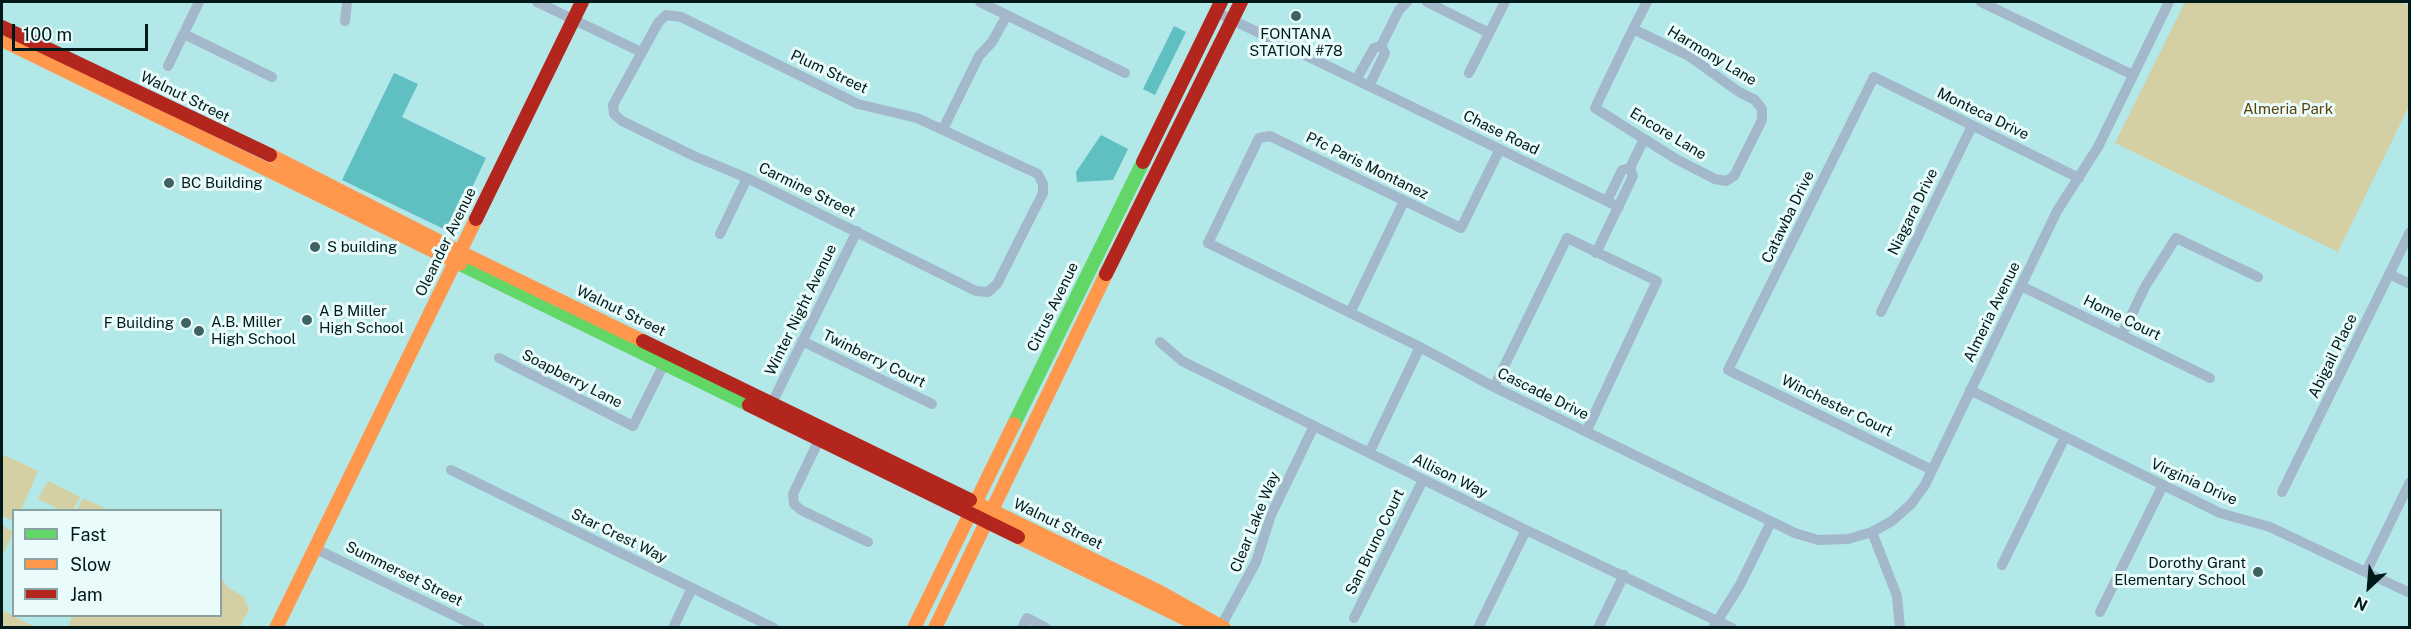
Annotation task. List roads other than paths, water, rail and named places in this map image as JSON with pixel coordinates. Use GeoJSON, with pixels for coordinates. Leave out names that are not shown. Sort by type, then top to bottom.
{"type":"FeatureCollection","features":[{"type":"Feature","properties":{"kind":"street"},"geometry":{"type":"LineString","coordinates":[[168,66],[199,2]]}},
{"type":"Feature","properties":{"kind":"street"},"geometry":{"type":"LineString","coordinates":[[345,21],[347,2]]}},
{"type":"Feature","properties":{"kind":"street"},"geometry":{"type":"LineString","coordinates":[[537,2],[641,52]]}},
{"type":"Feature","properties":{"kind":"street","name":"Oleander Avenue"},"geometry":{"type":"LineString","coordinates":[[276,627],[582,2]]}},
{"type":"Feature","properties":{"kind":"street"},"geometry":{"type":"LineString","coordinates":[[980,2],[1125,73]]}},
{"type":"Feature","properties":{"kind":"street"},"geometry":{"type":"LineString","coordinates":[[935,627],[1241,2]]}},
{"type":"Feature","properties":{"kind":"street"},"geometry":{"type":"LineString","coordinates":[[1356,80],[1374,48],[1382,44],[1399,10],[1407,2]]}},
{"type":"Feature","properties":{"kind":"street"},"geometry":{"type":"LineString","coordinates":[[1427,2],[1489,33]]}},
{"type":"Feature","properties":{"kind":"street"},"geometry":{"type":"LineString","coordinates":[[1469,73],[1504,2]]}},
{"type":"Feature","properties":{"kind":"street"},"geometry":{"type":"LineString","coordinates":[[1633,28],[1647,2]]}},
{"type":"Feature","properties":{"kind":"street"},"geometry":{"type":"LineString","coordinates":[[1981,2],[2133,75]]}},
{"type":"Feature","properties":{"kind":"street","name":"Almeria Avenue"},"geometry":{"type":"LineString","coordinates":[[1872,532],[1892,520],[1911,504],[1932,470],[2057,211],[2098,147],[2169,2]]}},
{"type":"Feature","properties":{"kind":"street","name":"Chase Road"},"geometry":{"type":"LineString","coordinates":[[1219,7],[1232,20],[1619,207]]}},
{"type":"Feature","properties":{"kind":"street","name":"Citrus Avenue"},"geometry":{"type":"LineString","coordinates":[[914,627],[1219,7]]}},
{"type":"Feature","properties":{"kind":"street","name":"Plum Street"},"geometry":{"type":"LineString","coordinates":[[641,52],[658,22],[666,15],[681,16],[858,104],[917,118],[1038,174],[1043,184],[1042,194],[997,284],[988,292]]}},
{"type":"Feature","properties":{"kind":"street"},"geometry":{"type":"LineString","coordinates":[[943,129],[974,65],[999,31],[1007,15]]}},
{"type":"Feature","properties":{"kind":"street","name":"Walnut Street"},"geometry":{"type":"LineString","coordinates":[[2,27],[278,159],[457,257],[664,364],[819,440],[1160,592],[1222,627]]}},
{"type":"Feature","properties":{"kind":"street","name":"Encore Lane"},"geometry":{"type":"LineString","coordinates":[[1633,28],[1595,108],[1676,159],[1714,179],[1726,181]]}},
{"type":"Feature","properties":{"kind":"street","name":"Harmony Lane"},"geometry":{"type":"LineString","coordinates":[[1633,28],[1689,56],[1739,92],[1755,100],[1762,109],[1762,120],[1734,176],[1726,181]]}},
{"type":"Feature","properties":{"kind":"street"},"geometry":{"type":"LineString","coordinates":[[184,34],[272,77]]}},
{"type":"Feature","properties":{"kind":"street","name":"Walnut Street"},"geometry":{"type":"LineString","coordinates":[[2,40],[457,257],[772,403],[973,508]]}},
{"type":"Feature","properties":{"kind":"street"},"geometry":{"type":"LineString","coordinates":[[1369,86],[1385,53],[1382,44]]}},
{"type":"Feature","properties":{"kind":"street","name":"Carmine Street"},"geometry":{"type":"LineString","coordinates":[[641,52],[613,105],[614,114],[622,121],[694,156],[747,178],[976,291],[988,292]]}},
{"type":"Feature","properties":{"kind":"street","name":"Monteca Drive"},"geometry":{"type":"LineString","coordinates":[[1874,77],[2079,178]]}},
{"type":"Feature","properties":{"kind":"street","name":"Catawba Drive"},"geometry":{"type":"LineString","coordinates":[[1728,370],[1874,77]]}},
{"type":"Feature","properties":{"kind":"street","name":"Niagara Drive"},"geometry":{"type":"LineString","coordinates":[[1881,312],[1972,126]]}},
{"type":"Feature","properties":{"kind":"street","name":"Pfc Paris Montanez"},"geometry":{"type":"LineString","coordinates":[[1208,243],[1259,138],[1270,136],[1461,228],[1500,149]]}},
{"type":"Feature","properties":{"kind":"street"},"geometry":{"type":"LineString","coordinates":[[1596,253],[1633,176],[1630,168],[1644,140]]}},
{"type":"Feature","properties":{"kind":"street"},"geometry":{"type":"LineString","coordinates":[[1607,201],[1622,170],[1630,168]]}},
{"type":"Feature","properties":{"kind":"street"},"geometry":{"type":"LineString","coordinates":[[720,234],[747,178]]}},
{"type":"Feature","properties":{"kind":"street"},"geometry":{"type":"LineString","coordinates":[[1350,313],[1404,201]]}},
{"type":"Feature","properties":{"kind":"street","name":"Winter Night Avenue"},"geometry":{"type":"LineString","coordinates":[[772,403],[857,231]]}},
{"type":"Feature","properties":{"kind":"street","name":"Abigail Place"},"geometry":{"type":"LineString","coordinates":[[2282,492],[2409,232]]}},
{"type":"Feature","properties":{"kind":"street"},"geometry":{"type":"LineString","coordinates":[[1494,387],[1567,238],[1657,281],[1586,432]]}},
{"type":"Feature","properties":{"kind":"street"},"geometry":{"type":"LineString","coordinates":[[2122,334],[2146,285],[2176,238],[2258,276]]}},
{"type":"Feature","properties":{"kind":"street","name":"Cascade Drive"},"geometry":{"type":"LineString","coordinates":[[1208,243],[1494,387],[1795,533],[1818,540],[1848,539],[1872,532]]}},
{"type":"Feature","properties":{"kind":"street"},"geometry":{"type":"LineString","coordinates":[[2389,274],[2409,284]]}},
{"type":"Feature","properties":{"kind":"street","name":"Home Court"},"geometry":{"type":"LineString","coordinates":[[2021,286],[2210,378]]}},
{"type":"Feature","properties":{"kind":"street","name":"Twinberry Court"},"geometry":{"type":"LineString","coordinates":[[802,342],[932,404]]}},
{"type":"Feature","properties":{"kind":"street","name":"Allison Way"},"geometry":{"type":"LineString","coordinates":[[1160,342],[1182,361],[1526,530],[1624,575],[1715,624],[1732,627]]}},
{"type":"Feature","properties":{"kind":"street"},"geometry":{"type":"LineString","coordinates":[[1369,453],[1420,348]]}},
{"type":"Feature","properties":{"kind":"street","name":"Soapberry Lane"},"geometry":{"type":"LineString","coordinates":[[499,358],[633,426],[664,364]]}},
{"type":"Feature","properties":{"kind":"street","name":"Winchester Court"},"geometry":{"type":"LineString","coordinates":[[1728,370],[1932,470]]}},
{"type":"Feature","properties":{"kind":"street","name":"Virginia Drive"},"geometry":{"type":"LineString","coordinates":[[1970,390],[2220,513],[2270,527],[2409,593]]}},
{"type":"Feature","properties":{"kind":"street","name":"Clear Lake Way"},"geometry":{"type":"LineString","coordinates":[[1222,627],[1256,562],[1271,515],[1314,426]]}},
{"type":"Feature","properties":{"kind":"street"},"geometry":{"type":"LineString","coordinates":[[2002,565],[2065,437]]}},
{"type":"Feature","properties":{"kind":"street"},"geometry":{"type":"LineString","coordinates":[[819,440],[793,494],[794,504],[801,510],[868,542]]}},
{"type":"Feature","properties":{"kind":"street","name":"Star Crest Way"},"geometry":{"type":"LineString","coordinates":[[451,470],[774,627]]}},
{"type":"Feature","properties":{"kind":"street","name":"San Bruno Court"},"geometry":{"type":"LineString","coordinates":[[1354,618],[1423,480]]}},
{"type":"Feature","properties":{"kind":"street"},"geometry":{"type":"LineString","coordinates":[[2366,572],[2409,483]]}},
{"type":"Feature","properties":{"kind":"street"},"geometry":{"type":"LineString","coordinates":[[2100,612],[2163,486]]}},
{"type":"Feature","properties":{"kind":"street","name":"Walnut Street"},"geometry":{"type":"LineString","coordinates":[[990,516],[1204,627]]}},
{"type":"Feature","properties":{"kind":"street"},"geometry":{"type":"LineString","coordinates":[[1715,624],[1740,585],[1771,522]]}},
{"type":"Feature","properties":{"kind":"street"},"geometry":{"type":"LineString","coordinates":[[1478,627],[1526,530]]}},
{"type":"Feature","properties":{"kind":"street"},"geometry":{"type":"LineString","coordinates":[[1872,532],[1897,596],[1900,627]]}},
{"type":"Feature","properties":{"kind":"street","name":"Summerset Street"},"geometry":{"type":"LineString","coordinates":[[314,548],[480,627]]}},
{"type":"Feature","properties":{"kind":"street"},"geometry":{"type":"LineString","coordinates":[[1598,627],[1624,575]]}},
{"type":"Feature","properties":{"kind":"street"},"geometry":{"type":"LineString","coordinates":[[673,627],[692,588]]}},
{"type":"Feature","properties":{"kind":"street"},"geometry":{"type":"LineString","coordinates":[[1024,623],[1046,627]]}},
{"type":"Feature","properties":{"kind":"water"},"geometry":{"type":"Polygon","coordinates":[[[1174,26],[1186,32],[1155,95],[1143,89],[1174,26]]]}},
{"type":"Feature","properties":{"kind":"water"},"geometry":{"type":"Polygon","coordinates":[[[394,73],[418,84],[402,117],[486,158],[452,230],[446,230],[342,180],[394,73]]]}},
{"type":"Feature","properties":{"kind":"water"},"geometry":{"type":"Polygon","coordinates":[[[1101,135],[1128,149],[1113,180],[1077,182],[1076,172],[1101,135]]]}},
{"type":"Feature","properties":{"kind":"place","name":"FONTANA STATION #78"},"geometry":{"type":"Point","coordinates":[1296,16]}},
{"type":"Feature","properties":{"kind":"place","name":"BC Building"},"geometry":{"type":"Point","coordinates":[169,183]}},
{"type":"Feature","properties":{"kind":"place","name":"S building"},"geometry":{"type":"Point","coordinates":[315,247]}},
{"type":"Feature","properties":{"kind":"place","name":"A B Miller High School"},"geometry":{"type":"Point","coordinates":[307,320]}},
{"type":"Feature","properties":{"kind":"place","name":"F Building"},"geometry":{"type":"Point","coordinates":[186,323]}},
{"type":"Feature","properties":{"kind":"place","name":"A.B. Miller High School"},"geometry":{"type":"Point","coordinates":[199,331]}},
{"type":"Feature","properties":{"kind":"place","name":"Dorothy Grant Elementary School"},"geometry":{"type":"Point","coordinates":[2258,572]}},
{"type":"Feature","properties":{"kind":"park label","name":"Almeria Park"},"geometry":{"type":"Point","coordinates":[2288,109]}}]}
